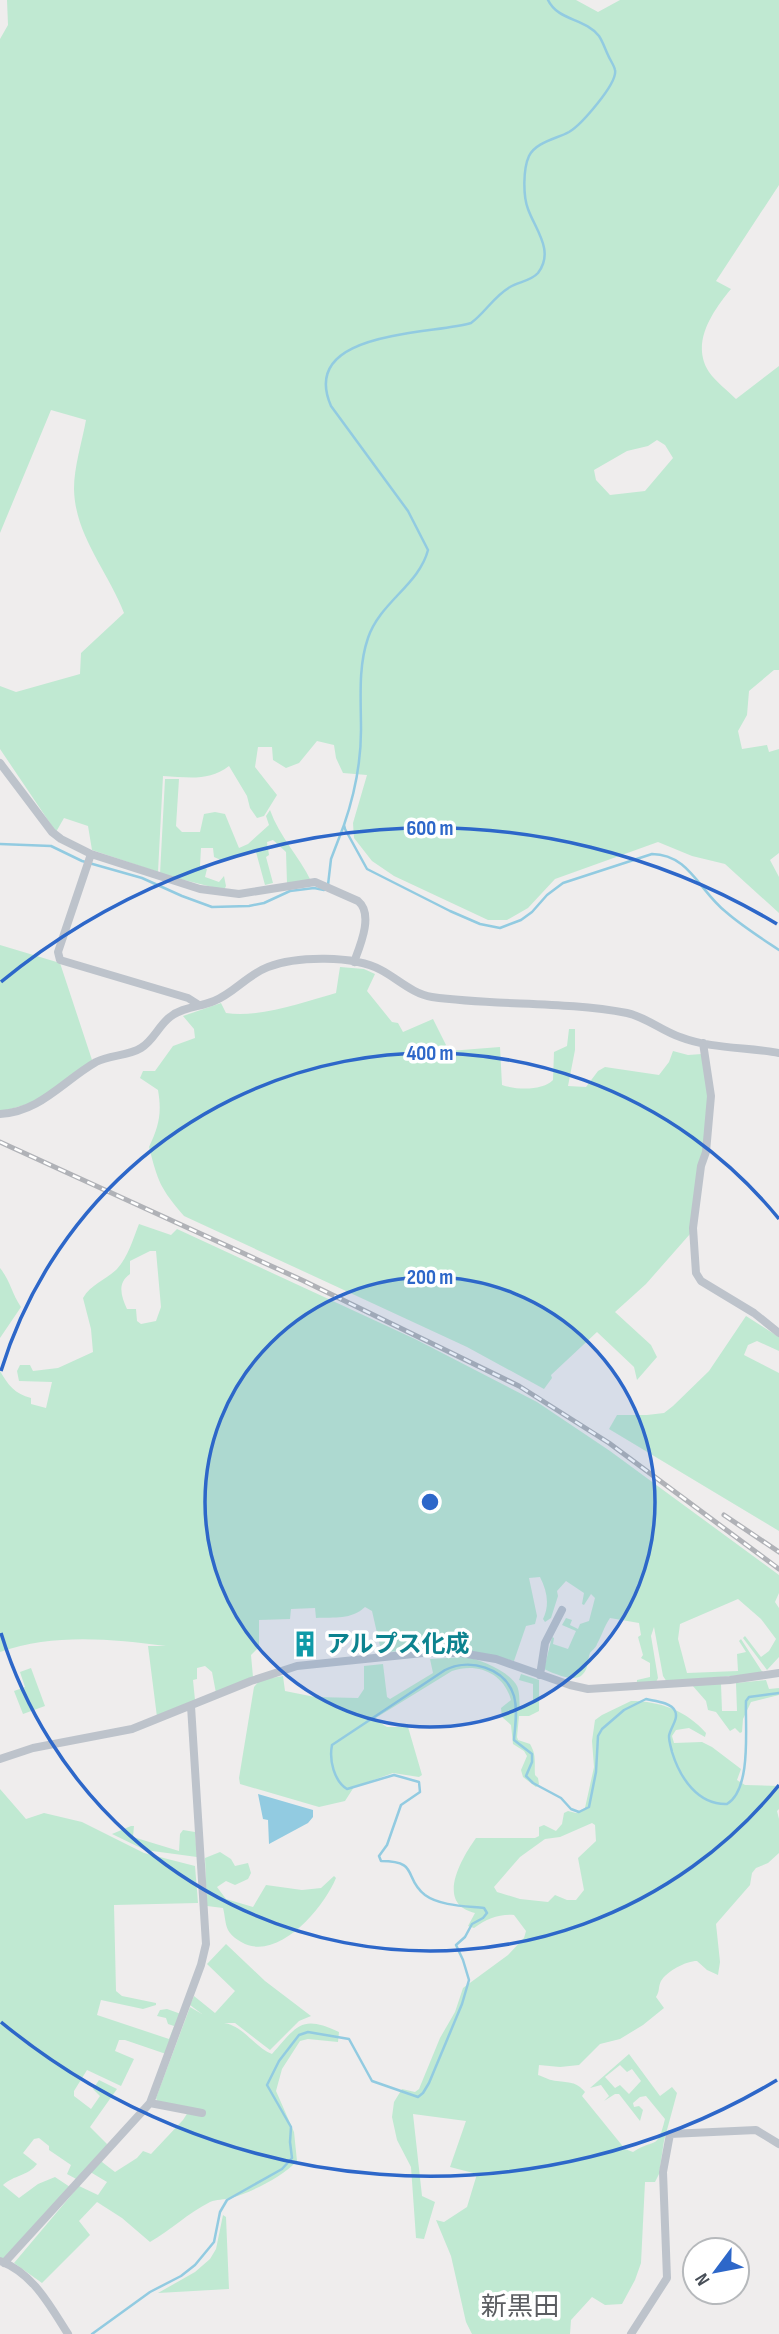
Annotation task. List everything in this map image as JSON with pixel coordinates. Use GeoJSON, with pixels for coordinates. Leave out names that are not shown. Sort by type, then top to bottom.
{"type":"FeatureCollection","features":[{"type":"Feature","properties":{"kind":"street"},"geometry":{"type":"LineString","coordinates":[[0,763],[56,835],[91,854],[152,872],[174,882],[223,893],[239,894],[321,883],[363,905],[363,936],[354,962]]}},
{"type":"Feature","properties":{"kind":"street"},"geometry":{"type":"LineString","coordinates":[[91,854],[58,952],[60,960],[188,998],[199,1005]]}},
{"type":"Feature","properties":{"kind":"street"},"geometry":{"type":"LineString","coordinates":[[0,1114],[45,1100],[96,1062],[139,1050],[170,1017],[224,996],[252,975],[285,962],[306,959],[354,962],[383,971],[428,996],[577,1007],[631,1014],[680,1038],[779,1053]]}},
{"type":"Feature","properties":{"kind":"street"},"geometry":{"type":"LineString","coordinates":[[703,1043],[710,1096],[706,1152],[701,1166],[693,1221],[696,1273],[701,1281],[754,1313],[779,1333]]}},
{"type":"Feature","properties":{"kind":"street"},"geometry":{"type":"LineString","coordinates":[[540,1675],[548,1635],[562,1609]]}},
{"type":"Feature","properties":{"kind":"street"},"geometry":{"type":"LineString","coordinates":[[0,1759],[26,1750],[132,1729],[274,1672],[298,1666],[423,1653],[476,1654],[577,1687],[607,1689],[754,1678],[779,1673]]}},
{"type":"Feature","properties":{"kind":"street"},"geometry":{"type":"LineString","coordinates":[[68,2334],[32,2283],[2,2262],[150,2103],[205,1954],[191,1706]]}},
{"type":"Feature","properties":{"kind":"street"},"geometry":{"type":"LineString","coordinates":[[150,2103],[202,2113]]}},
{"type":"Feature","properties":{"kind":"street"},"geometry":{"type":"LineString","coordinates":[[631,2334],[667,2278],[663,2172],[670,2134],[756,2130],[779,2144]]}},
{"type":"Feature","properties":{"kind":"green space"},"geometry":{"type":"Polygon","coordinates":[[[7,0],[576,0],[598,12],[620,0],[779,0],[779,185],[716,281],[731,289],[711,317],[702,350],[709,372],[736,399],[779,366],[779,670],[774,670],[749,691],[747,715],[738,731],[742,749],[767,745],[769,752],[779,749],[779,853],[770,860],[779,877],[779,913],[725,864],[692,856],[658,842],[555,879],[528,908],[507,920],[488,920],[394,876],[372,861],[354,838],[353,823],[367,775],[343,773],[334,745],[317,741],[299,763],[286,768],[273,760],[272,747],[258,747],[255,767],[277,795],[264,816],[257,818],[229,766],[205,776],[163,776],[158,872],[92,850],[88,826],[64,818],[56,832],[0,749],[0,686],[16,692],[80,674],[81,653],[124,613],[86,538],[76,506],[75,472],[86,420],[51,410],[0,533],[0,39],[8,25],[7,0]],[[657,440],[648,446],[627,451],[594,470],[596,480],[610,495],[645,491],[673,458],[665,445],[657,440]]]}},
{"type":"Feature","properties":{"kind":"green space"},"geometry":{"type":"Polygon","coordinates":[[[165,779],[179,779],[176,826],[182,832],[200,832],[204,814],[225,814],[239,848],[248,844],[269,825],[266,816],[270,810],[311,881],[287,883],[286,852],[273,840],[267,842],[269,855],[266,857],[273,883],[265,885],[256,852],[253,850],[223,861],[214,857],[213,848],[201,848],[200,866],[207,869],[205,877],[219,882],[224,876],[224,890],[160,874],[165,779]]]}},
{"type":"Feature","properties":{"kind":"green space"},"geometry":{"type":"Polygon","coordinates":[[[0,945],[60,963],[92,1060],[90,1065],[31,1103],[0,1112],[0,945]]]}},
{"type":"Feature","properties":{"kind":"green space"},"geometry":{"type":"Polygon","coordinates":[[[340,967],[364,969],[375,974],[367,991],[392,1022],[398,1023],[403,1032],[433,1019],[449,1051],[500,1047],[502,1085],[508,1087],[536,1088],[553,1080],[554,1052],[567,1046],[569,1029],[575,1029],[575,1050],[568,1086],[586,1087],[598,1071],[605,1067],[659,1075],[673,1051],[688,1055],[702,1054],[708,1095],[703,1152],[690,1234],[646,1284],[615,1312],[651,1345],[657,1357],[637,1380],[634,1367],[597,1332],[551,1375],[552,1378],[544,1389],[467,1347],[184,1216],[170,1198],[158,1177],[149,1147],[159,1119],[158,1090],[140,1078],[143,1071],[155,1071],[173,1046],[195,1038],[194,1029],[183,1016],[221,1003],[226,1013],[267,1011],[336,993],[340,967]]]}},
{"type":"Feature","properties":{"kind":"green space"},"geometry":{"type":"Polygon","coordinates":[[[139,1224],[171,1235],[177,1229],[415,1339],[537,1402],[610,1451],[779,1575],[779,1593],[775,1602],[779,1608],[779,1657],[767,1670],[743,1638],[745,1636],[761,1657],[769,1651],[776,1639],[761,1619],[738,1599],[680,1624],[678,1639],[687,1673],[738,1671],[737,1654],[746,1652],[739,1641],[741,1639],[763,1673],[667,1682],[663,1676],[654,1627],[651,1636],[658,1678],[656,1682],[637,1683],[637,1680],[650,1677],[650,1663],[641,1658],[643,1655],[638,1637],[641,1635],[639,1623],[610,1618],[590,1653],[584,1673],[574,1678],[558,1675],[544,1669],[552,1637],[553,1644],[568,1649],[576,1631],[562,1625],[566,1618],[572,1620],[570,1625],[578,1629],[580,1624],[589,1621],[595,1598],[591,1594],[584,1605],[582,1604],[584,1593],[566,1581],[557,1591],[551,1618],[545,1622],[543,1619],[547,1598],[540,1577],[529,1578],[537,1616],[535,1624],[526,1626],[514,1661],[456,1648],[385,1652],[380,1646],[372,1611],[365,1607],[348,1616],[330,1618],[316,1618],[315,1608],[291,1609],[290,1619],[259,1620],[259,1647],[251,1655],[253,1677],[216,1693],[212,1672],[205,1666],[197,1668],[197,1679],[193,1680],[195,1700],[157,1717],[148,1646],[166,1646],[83,1639],[41,1642],[0,1652],[0,1371],[12,1388],[31,1398],[31,1404],[46,1408],[52,1382],[19,1381],[17,1371],[20,1365],[30,1365],[33,1371],[58,1368],[93,1352],[91,1329],[83,1298],[121,1264],[139,1224]],[[150,1251],[130,1261],[130,1274],[123,1281],[122,1295],[127,1309],[136,1309],[137,1321],[141,1324],[156,1321],[161,1307],[156,1251],[150,1251]]]}},
{"type":"Feature","properties":{"kind":"green space"},"geometry":{"type":"Polygon","coordinates":[[[0,1268],[21,1307],[0,1338],[0,1268]]]}},
{"type":"Feature","properties":{"kind":"green space"},"geometry":{"type":"Polygon","coordinates":[[[746,1316],[779,1337],[779,1351],[757,1341],[748,1345],[744,1355],[779,1373],[779,1531],[609,1429],[617,1415],[664,1413],[673,1406],[709,1371],[746,1316]]]}},
{"type":"Feature","properties":{"kind":"green space"},"geometry":{"type":"Polygon","coordinates":[[[464,1657],[486,1663],[508,1675],[518,1688],[520,1708],[533,1703],[533,1684],[519,1680],[521,1674],[539,1680],[539,1711],[529,1716],[519,1716],[517,1737],[532,1748],[535,1775],[539,1784],[536,1787],[523,1777],[521,1770],[527,1756],[513,1744],[511,1725],[502,1717],[501,1708],[511,1700],[507,1691],[496,1677],[480,1669],[471,1668],[452,1671],[374,1719],[387,1727],[408,1727],[422,1775],[419,1777],[393,1773],[354,1787],[345,1801],[319,1807],[240,1784],[254,1687],[260,1680],[283,1676],[285,1691],[315,1697],[358,1698],[364,1689],[364,1666],[383,1664],[387,1697],[390,1699],[433,1673],[430,1659],[464,1657]]]}},
{"type":"Feature","properties":{"kind":"green space"},"geometry":{"type":"Polygon","coordinates":[[[31,1668],[45,1706],[23,1714],[14,1691],[25,1687],[20,1672],[31,1668]]]}},
{"type":"Feature","properties":{"kind":"green space"},"geometry":{"type":"Polygon","coordinates":[[[766,1680],[769,1689],[779,1688],[779,1695],[751,1702],[740,1733],[735,1728],[730,1731],[716,1712],[708,1710],[706,1701],[692,1685],[721,1684],[722,1711],[737,1711],[736,1683],[766,1680]]]}},
{"type":"Feature","properties":{"kind":"green space"},"geometry":{"type":"Polygon","coordinates":[[[631,1701],[662,1705],[682,1713],[699,1725],[706,1733],[705,1737],[689,1728],[676,1730],[672,1736],[674,1743],[702,1742],[712,1747],[741,1769],[737,1780],[745,1785],[779,1786],[779,1853],[768,1863],[756,1868],[752,1873],[750,1885],[716,1924],[720,1962],[718,1975],[697,1961],[677,1967],[660,1983],[656,1997],[664,2008],[643,2025],[620,2039],[600,2044],[579,2065],[539,2065],[538,2075],[582,2088],[585,2092],[582,2096],[625,2149],[633,2152],[658,2140],[665,2119],[646,2096],[633,2103],[634,2107],[639,2106],[643,2110],[640,2121],[619,2094],[604,2101],[609,2096],[601,2085],[590,2088],[629,2054],[660,2096],[672,2087],[677,2093],[664,2141],[659,2174],[655,2182],[645,2182],[641,2263],[622,2304],[605,2305],[592,2297],[571,2320],[570,2334],[472,2334],[466,2322],[451,2256],[436,2220],[444,2222],[467,2207],[477,2174],[450,2167],[466,2121],[413,2114],[422,2196],[435,2202],[424,2239],[416,2238],[411,2167],[397,2140],[392,2117],[394,2102],[402,2089],[415,2092],[419,2089],[440,2038],[455,2012],[463,1988],[508,1955],[524,1938],[526,1931],[514,1915],[493,1918],[474,1928],[468,1926],[475,1913],[463,1908],[456,1900],[454,1891],[455,1880],[464,1857],[476,1838],[535,1838],[539,1836],[539,1827],[544,1825],[556,1831],[562,1824],[564,1813],[576,1813],[585,1808],[594,1767],[592,1741],[595,1720],[631,1701]],[[592,1823],[560,1837],[545,1839],[520,1857],[494,1887],[497,1892],[520,1899],[548,1902],[555,1895],[576,1900],[584,1890],[578,1858],[596,1841],[595,1825],[592,1823]],[[620,2065],[605,2077],[615,2088],[620,2085],[629,2094],[641,2081],[632,2069],[627,2072],[620,2065]]]}},
{"type":"Feature","properties":{"kind":"green space"},"geometry":{"type":"Polygon","coordinates":[[[0,1789],[26,1819],[44,1813],[82,1822],[144,1853],[195,1866],[198,1903],[114,1905],[116,1991],[122,1996],[156,2005],[143,2009],[101,2000],[97,2015],[169,2039],[174,2026],[168,2024],[166,2018],[157,2016],[160,2010],[167,2009],[181,2014],[166,2054],[119,2040],[115,2051],[134,2059],[121,2086],[87,2070],[74,2091],[74,2096],[91,2109],[100,2096],[93,2089],[99,2080],[117,2089],[90,2127],[107,2144],[102,2162],[115,2172],[143,2151],[151,2154],[190,2109],[157,2101],[156,2098],[190,2007],[202,2014],[190,2005],[194,1996],[215,2013],[235,1991],[207,1964],[226,1944],[265,1981],[311,2016],[299,2021],[270,2050],[235,2023],[224,2023],[237,2028],[272,2054],[301,2026],[316,2024],[339,2032],[338,2042],[308,2039],[300,2041],[282,2069],[276,2091],[294,2132],[297,2161],[291,2167],[248,2192],[210,2202],[150,2242],[122,2218],[97,2202],[79,2221],[90,2235],[42,2283],[14,2263],[79,2186],[98,2195],[107,2182],[87,2170],[78,2180],[67,2174],[71,2165],[49,2150],[49,2146],[39,2138],[34,2139],[23,2153],[37,2164],[3,2185],[19,2198],[38,2184],[55,2177],[70,2187],[3,2259],[0,2257],[0,1789]]]}},
{"type":"Feature","properties":{"kind":"green space"},"geometry":{"type":"Polygon","coordinates":[[[134,1826],[133,1837],[179,1851],[180,1834],[183,1830],[195,1832],[197,1857],[145,1850],[112,1834],[134,1826]]]}},
{"type":"Feature","properties":{"kind":"green space"},"geometry":{"type":"Polygon","coordinates":[[[220,1852],[231,1859],[235,1866],[248,1863],[251,1873],[248,1879],[235,1885],[226,1881],[217,1887],[226,1899],[253,1907],[266,1885],[302,1890],[321,1888],[334,1876],[336,1878],[322,1903],[300,1927],[273,1944],[259,1947],[245,1944],[228,1930],[223,1908],[207,1906],[205,1858],[220,1852]]]}},
{"type":"Feature","properties":{"kind":"green space"},"geometry":{"type":"Polygon","coordinates":[[[223,2215],[226,2217],[229,2289],[158,2293],[195,2272],[210,2259],[216,2249],[223,2215]]]}},
{"type":"Feature","properties":{"kind":"water"},"geometry":{"type":"Polygon","coordinates":[[[258,1794],[313,1810],[313,1817],[308,1823],[269,1844],[268,1820],[263,1819],[258,1794]]]}},
{"type":"Feature","properties":{"kind":"waterway"},"geometry":{"type":"LineString","coordinates":[[548,0],[558,12],[587,26],[599,36],[615,70],[611,84],[582,121],[569,132],[536,147],[527,161],[525,197],[542,240],[545,257],[543,265],[532,278],[504,291],[471,323],[374,340],[350,350],[333,363],[326,381],[331,406],[408,511],[428,550],[417,573],[381,614],[368,638],[361,672],[359,766],[344,825],[367,869],[450,911],[480,924],[500,928],[521,920],[563,883],[652,854],[665,856],[685,867],[732,917],[779,950]]}},
{"type":"Feature","properties":{"kind":"waterway"},"geometry":{"type":"LineString","coordinates":[[328,885],[331,859],[344,825]]}},
{"type":"Feature","properties":{"kind":"waterway"},"geometry":{"type":"LineString","coordinates":[[0,844],[51,846],[82,861],[142,878],[212,907],[249,906],[264,903],[290,891],[314,888],[324,890]]}},
{"type":"Feature","properties":{"kind":"waterway"},"geometry":{"type":"LineString","coordinates":[[92,2334],[150,2292],[181,2276],[195,2265],[214,2242],[220,2212],[227,2200],[282,2169],[292,2158],[291,2127],[267,2085],[279,2061],[299,2035],[308,2032],[349,2039],[372,2081],[418,2097],[429,2083],[462,2004],[469,1980],[456,1945],[465,1937],[472,1924],[487,1913],[484,1908],[453,1905],[431,1899],[418,1889],[406,1867],[381,1861],[379,1856],[387,1845],[401,1805],[420,1792],[419,1782],[394,1775],[347,1789],[334,1770],[332,1745],[445,1670],[454,1666],[475,1665],[503,1678],[514,1696],[514,1740],[532,1754],[532,1762],[526,1776],[533,1783],[561,1798],[571,1809],[579,1812],[589,1807],[596,1772],[598,1736],[602,1729],[624,1710],[646,1699],[666,1704],[675,1711],[676,1717],[669,1740],[675,1762],[685,1780],[707,1800],[727,1804],[735,1796],[744,1772],[746,1701],[749,1697],[779,1693]]}},
{"type":"Feature","properties":{"kind":"railway"},"geometry":{"type":"LineString","coordinates":[[0,1142],[304,1281],[519,1386],[609,1443],[779,1569]]}},
{"type":"Feature","properties":{"kind":"railway"},"geometry":{"type":"LineString","coordinates":[[724,1515],[779,1552]]}},
{"type":"Feature","properties":{"kind":"place","name":"アルプス化成"},"geometry":{"type":"Point","coordinates":[305,1644]}},
{"type":"Feature","properties":{"kind":"district","name":"新黒田"},"geometry":{"type":"Point","coordinates":[520,2307]}}]}
